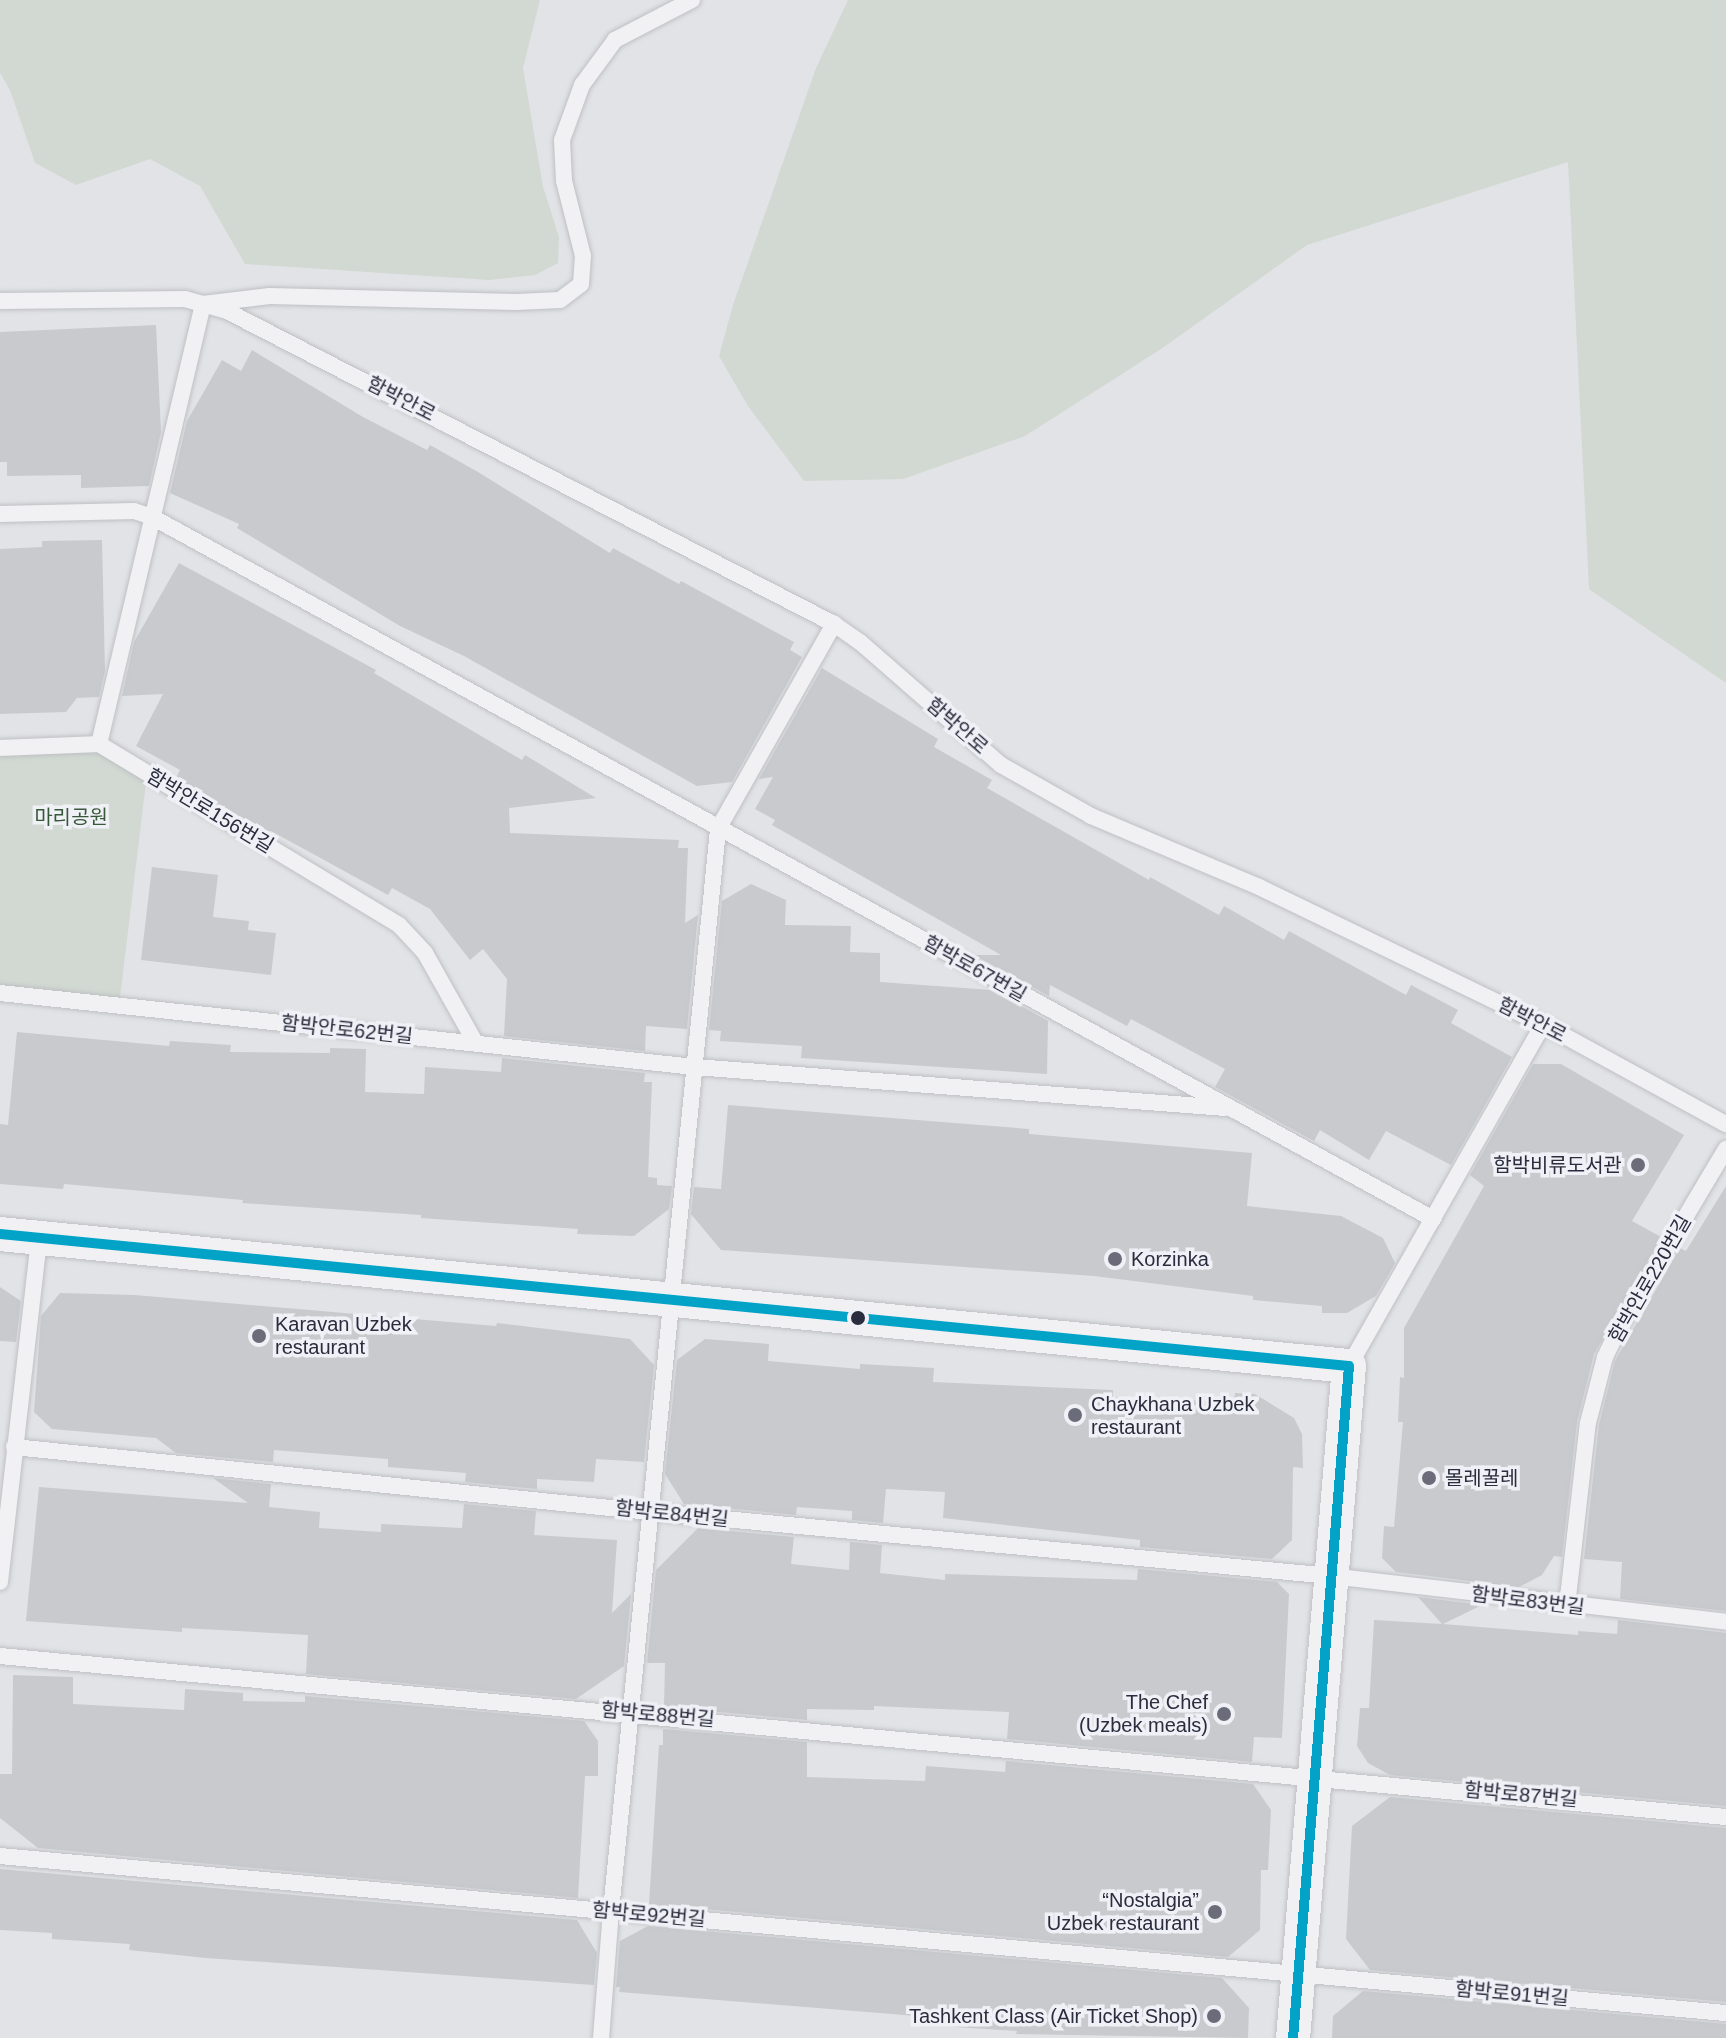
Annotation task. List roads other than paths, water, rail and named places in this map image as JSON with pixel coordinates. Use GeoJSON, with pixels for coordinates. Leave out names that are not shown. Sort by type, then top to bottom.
{"type":"FeatureCollection","features":[{"type":"Feature","properties":{"kind":"street"},"geometry":{"type":"LineString","coordinates":[[0,1234],[1349,1366],[1293,2038]]}},
{"type":"Feature","properties":{"kind":"lane","name":"함박안로"},"geometry":{"type":"LineString","coordinates":[[203,304],[270,296],[516,302],[560,300],[581,284],[583,256],[564,181],[562,140],[582,85],[615,40],[692,0]]}},
{"type":"Feature","properties":{"kind":"lane","name":"함박안로"},"geometry":{"type":"LineString","coordinates":[[0,301],[185,299],[227,311],[834,624],[860,642],[1001,765],[1078,809],[1158,847],[1259,887],[1543,1024],[1726,1124]]}},
{"type":"Feature","properties":{"kind":"lane"},"geometry":{"type":"LineString","coordinates":[[0,748],[99,744],[203,304]]}},
{"type":"Feature","properties":{"kind":"lane"},"geometry":{"type":"LineString","coordinates":[[0,514],[134,511],[152,517],[718,829]]}},
{"type":"Feature","properties":{"kind":"lane"},"geometry":{"type":"LineString","coordinates":[[601,2038],[718,829],[834,624]]}},
{"type":"Feature","properties":{"kind":"lane","name":"함박안로156번길"},"geometry":{"type":"LineString","coordinates":[[99,744],[399,925],[425,953],[476,1044]]}},
{"type":"Feature","properties":{"kind":"lane","name":"함박로67번길"},"geometry":{"type":"LineString","coordinates":[[718,829],[1433,1219]]}},
{"type":"Feature","properties":{"kind":"lane","name":"함박안로62번길"},"geometry":{"type":"LineString","coordinates":[[0,993],[695,1067]]}},
{"type":"Feature","properties":{"kind":"lane"},"geometry":{"type":"LineString","coordinates":[[1349,1366],[1543,1024]]}},
{"type":"Feature","properties":{"kind":"lane","name":"함박로67번길"},"geometry":{"type":"LineString","coordinates":[[695,1067],[1231,1109]]}},
{"type":"Feature","properties":{"kind":"lane","name":"함박안로220번길"},"geometry":{"type":"LineString","coordinates":[[1567,1606],[1588,1423],[1605,1357],[1726,1149]]}},
{"type":"Feature","properties":{"kind":"lane"},"geometry":{"type":"LineString","coordinates":[[0,1582],[39,1238]]}},
{"type":"Feature","properties":{"kind":"lane","name":"함박로84번길"},"geometry":{"type":"LineString","coordinates":[[14,1447],[650,1512],[1331,1576]]}},
{"type":"Feature","properties":{"kind":"lane","name":"함박로83번길"},"geometry":{"type":"LineString","coordinates":[[1331,1576],[1567,1606],[1726,1622]]}},
{"type":"Feature","properties":{"kind":"lane","name":"함박로88번길"},"geometry":{"type":"LineString","coordinates":[[0,1656],[1315,1776]]}},
{"type":"Feature","properties":{"kind":"lane","name":"함박로87번길"},"geometry":{"type":"LineString","coordinates":[[1315,1776],[1726,1817]]}},
{"type":"Feature","properties":{"kind":"lane","name":"함박로92번길"},"geometry":{"type":"LineString","coordinates":[[0,1856],[1298,1976]]}},
{"type":"Feature","properties":{"kind":"lane","name":"함박로91번길"},"geometry":{"type":"LineString","coordinates":[[1298,1976],[1726,2013]]}},
{"type":"Feature","properties":{"kind":"place","name":"함박비류도서관"},"geometry":{"type":"Point","coordinates":[1638,1165]}},
{"type":"Feature","properties":{"kind":"place","name":"Korzinka"},"geometry":{"type":"Point","coordinates":[1115,1259]}},
{"type":"Feature","properties":{"kind":"place","name":"Karavan Uzbek restaurant"},"geometry":{"type":"Point","coordinates":[259,1336]}},
{"type":"Feature","properties":{"kind":"place","name":"Chaykhana Uzbek restaurant"},"geometry":{"type":"Point","coordinates":[1075,1415]}},
{"type":"Feature","properties":{"kind":"place","name":"몰레꿀레"},"geometry":{"type":"Point","coordinates":[1429,1478]}},
{"type":"Feature","properties":{"kind":"place","name":"The Chef (Uzbek meals)"},"geometry":{"type":"Point","coordinates":[1224,1714]}},
{"type":"Feature","properties":{"kind":"place","name":"“Nostalgia” Uzbek restaurant"},"geometry":{"type":"Point","coordinates":[1215,1912]}},
{"type":"Feature","properties":{"kind":"place","name":"Tashkent Class (Air Ticket Shop)"},"geometry":{"type":"Point","coordinates":[1214,2016]}},
{"type":"Feature","properties":{"kind":"park label","name":"마리공원"},"geometry":{"type":"Point","coordinates":[71,817]}}]}
